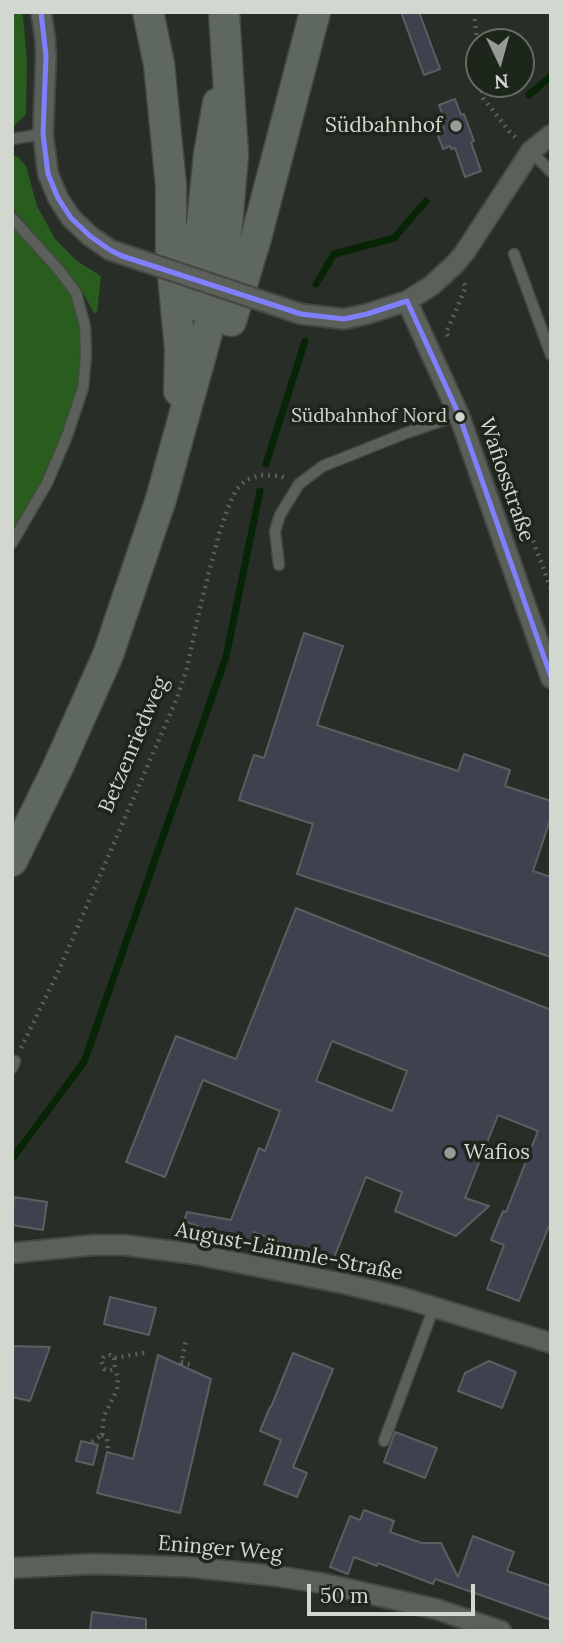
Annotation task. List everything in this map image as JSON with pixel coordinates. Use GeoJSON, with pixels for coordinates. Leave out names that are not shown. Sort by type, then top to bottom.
{"type":"FeatureCollection","features":[{"type":"Feature","properties":{"kind":"main road"},"geometry":{"type":"LineString","coordinates":[[148,12],[159,64],[170,186],[171,254],[180,349],[178,439]]}},
{"type":"Feature","properties":{"kind":"main road"},"geometry":{"type":"LineString","coordinates":[[12,860],[58,767],[108,655],[161,499],[215,304],[228,225],[233,155],[224,12]]}},
{"type":"Feature","properties":{"kind":"main road"},"geometry":{"type":"LineString","coordinates":[[178,439],[226,334],[256,238],[315,12]]}},
{"type":"Feature","properties":{"kind":"main road"},"geometry":{"type":"LineString","coordinates":[[180,349],[202,223],[209,154],[226,53]]}},
{"type":"Feature","properties":{"kind":"street"},"geometry":{"type":"LineString","coordinates":[[41,12],[45,47],[43,134],[48,174],[58,198],[71,218],[110,250],[301,314],[344,319],[407,301],[431,286],[465,252],[531,151],[551,135]]}},
{"type":"Feature","properties":{"kind":"street","name":"Wafiosstraße"},"geometry":{"type":"LineString","coordinates":[[407,301],[459,415],[551,678]]}},
{"type":"Feature","properties":{"kind":"street","name":"August-Lämmle-Straße"},"geometry":{"type":"LineString","coordinates":[[12,1253],[94,1245],[124,1245],[220,1259],[346,1284],[434,1306],[551,1343]]}},
{"type":"Feature","properties":{"kind":"street","name":"Eninger Weg"},"geometry":{"type":"LineString","coordinates":[[12,1568],[130,1564],[276,1576],[321,1583],[413,1604],[501,1631]]}},
{"type":"Feature","properties":{"kind":"lane"},"geometry":{"type":"LineString","coordinates":[[12,139],[43,134]]}},
{"type":"Feature","properties":{"kind":"lane"},"geometry":{"type":"LineString","coordinates":[[531,151],[551,172]]}},
{"type":"Feature","properties":{"kind":"lane"},"geometry":{"type":"LineString","coordinates":[[12,218],[76,293],[85,326],[86,355],[83,388],[67,436],[47,483],[12,543]]}},
{"type":"Feature","properties":{"kind":"lane"},"geometry":{"type":"LineString","coordinates":[[514,254],[551,355]]}},
{"type":"Feature","properties":{"kind":"lane","name":"Wafiosstraße"},"geometry":{"type":"LineString","coordinates":[[279,565],[275,531],[280,514],[299,484],[323,466],[459,415]]}},
{"type":"Feature","properties":{"kind":"lane"},"geometry":{"type":"LineString","coordinates":[[384,1441],[434,1306]]}},
{"type":"Feature","properties":{"kind":"path"},"geometry":{"type":"LineString","coordinates":[[483,98],[509,131],[531,151]]}},
{"type":"Feature","properties":{"kind":"path"},"geometry":{"type":"LineString","coordinates":[[452,345],[446,333],[466,287],[455,264]]}},
{"type":"Feature","properties":{"kind":"path","name":"Betzenriedweg"},"geometry":{"type":"LineString","coordinates":[[14,1065],[58,972],[177,698],[187,668],[219,534],[236,490],[246,480],[260,475],[281,476],[299,484]]}},
{"type":"Feature","properties":{"kind":"path"},"geometry":{"type":"LineString","coordinates":[[511,496],[529,530],[551,589]]}},
{"type":"Feature","properties":{"kind":"path"},"geometry":{"type":"LineString","coordinates":[[186,1340],[181,1364],[191,1365],[190,1368]]}},
{"type":"Feature","properties":{"kind":"path"},"geometry":{"type":"LineString","coordinates":[[115,1369],[107,1371],[101,1360],[104,1356],[110,1355],[114,1358],[149,1352]]}},
{"type":"Feature","properties":{"kind":"path"},"geometry":{"type":"LineString","coordinates":[[92,1442],[102,1435],[104,1416],[117,1390],[118,1378],[114,1358]]}},
{"type":"Feature","properties":{"kind":"path"},"geometry":{"type":"LineString","coordinates":[[102,1435],[107,1438],[108,1451]]}},
{"type":"Feature","properties":{"kind":"green space"},"geometry":{"type":"Polygon","coordinates":[[[12,12],[21,12],[23,17],[27,61],[26,114],[12,128],[12,12]]]}},
{"type":"Feature","properties":{"kind":"green space"},"geometry":{"type":"Polygon","coordinates":[[[12,155],[18,157],[26,166],[37,206],[55,239],[77,261],[101,276],[97,313],[94,313],[81,289],[12,208],[12,155]]]}},
{"type":"Feature","properties":{"kind":"green space"},"geometry":{"type":"Polygon","coordinates":[[[12,221],[74,294],[82,327],[81,387],[45,481],[12,539],[12,221]]]}},
{"type":"Feature","properties":{"kind":"building"},"geometry":{"type":"Polygon","coordinates":[[[401,12],[419,12],[440,69],[424,75],[401,12]]]}},
{"type":"Feature","properties":{"kind":"building","name":"Südbahnhof"},"geometry":{"type":"Polygon","coordinates":[[[455,99],[474,141],[471,142],[481,171],[465,177],[455,148],[451,149],[450,146],[443,149],[437,133],[444,130],[442,122],[445,121],[439,105],[455,99]]]}},
{"type":"Feature","properties":{"kind":"building"},"geometry":{"type":"Polygon","coordinates":[[[304,633],[343,646],[317,725],[458,771],[464,754],[510,770],[505,786],[551,801],[551,817],[533,871],[551,877],[551,957],[297,874],[313,824],[239,800],[254,755],[264,758],[304,633]]]}},
{"type":"Feature","properties":{"kind":"building"},"geometry":{"type":"Polygon","coordinates":[[[296,908],[551,1010],[551,1221],[519,1301],[487,1289],[504,1245],[491,1240],[503,1211],[506,1212],[538,1131],[498,1115],[465,1198],[489,1206],[456,1236],[395,1211],[402,1192],[366,1177],[332,1263],[254,1232],[249,1245],[184,1221],[187,1212],[231,1220],[259,1148],[265,1151],[280,1111],[203,1080],[165,1177],[126,1162],[176,1036],[236,1059],[296,908]],[[332,1041],[316,1081],[392,1111],[407,1071],[332,1041]]]}},
{"type":"Feature","properties":{"kind":"building"},"geometry":{"type":"Polygon","coordinates":[[[14,1197],[47,1202],[43,1230],[12,1225],[14,1197]]]}},
{"type":"Feature","properties":{"kind":"building"},"geometry":{"type":"Polygon","coordinates":[[[110,1297],[156,1308],[149,1335],[104,1324],[110,1297]]]}},
{"type":"Feature","properties":{"kind":"building"},"geometry":{"type":"Polygon","coordinates":[[[12,1346],[50,1347],[30,1401],[12,1397],[12,1346]]]}},
{"type":"Feature","properties":{"kind":"building"},"geometry":{"type":"Polygon","coordinates":[[[293,1353],[333,1369],[293,1467],[307,1473],[297,1497],[264,1484],[281,1440],[260,1431],[293,1353]]]}},
{"type":"Feature","properties":{"kind":"building"},"geometry":{"type":"Polygon","coordinates":[[[158,1355],[211,1379],[180,1513],[97,1493],[107,1452],[133,1459],[158,1355]]]}},
{"type":"Feature","properties":{"kind":"building"},"geometry":{"type":"Polygon","coordinates":[[[489,1361],[516,1372],[502,1408],[458,1391],[465,1373],[489,1361]]]}},
{"type":"Feature","properties":{"kind":"building"},"geometry":{"type":"Polygon","coordinates":[[[395,1432],[437,1448],[425,1478],[384,1462],[395,1432]]]}},
{"type":"Feature","properties":{"kind":"building"},"geometry":{"type":"Polygon","coordinates":[[[81,1441],[98,1445],[93,1465],[76,1461],[81,1441]]]}},
{"type":"Feature","properties":{"kind":"building"},"geometry":{"type":"Polygon","coordinates":[[[364,1510],[394,1521],[390,1532],[422,1543],[441,1543],[458,1577],[473,1536],[514,1552],[507,1571],[551,1586],[551,1620],[435,1579],[433,1584],[354,1557],[348,1574],[330,1567],[350,1516],[360,1520],[364,1510]]]}},
{"type":"Feature","properties":{"kind":"building"},"geometry":{"type":"Polygon","coordinates":[[[92,1612],[146,1619],[146,1631],[90,1631],[92,1612]]]}},
{"type":"Feature","properties":{"kind":"waterway"},"geometry":{"type":"LineString","coordinates":[[535,90],[551,76]]}},
{"type":"Feature","properties":{"kind":"waterway"},"geometry":{"type":"LineString","coordinates":[[316,284],[334,254],[394,238],[426,201]]}},
{"type":"Feature","properties":{"kind":"waterway"},"geometry":{"type":"LineString","coordinates":[[266,464],[305,341]]}},
{"type":"Feature","properties":{"kind":"waterway"},"geometry":{"type":"LineString","coordinates":[[12,1159],[84,1062],[226,657],[260,491]]}},
{"type":"Feature","properties":{"kind":"transit line"},"geometry":{"type":"LineString","coordinates":[[41,12],[46,56],[43,134],[48,174],[58,198],[71,218],[90,236],[122,256],[301,314],[344,319],[407,301]]}},
{"type":"Feature","properties":{"kind":"transit line"},"geometry":{"type":"LineString","coordinates":[[407,301],[459,415],[551,677]]}},
{"type":"Feature","properties":{"kind":"place","name":"Südbahnhof"},"geometry":{"type":"Point","coordinates":[456,126]}},
{"type":"Feature","properties":{"kind":"place","name":"Südbahnhof Nord"},"geometry":{"type":"Point","coordinates":[460,417]}},
{"type":"Feature","properties":{"kind":"place","name":"Wafios"},"geometry":{"type":"Point","coordinates":[450,1153]}}]}
